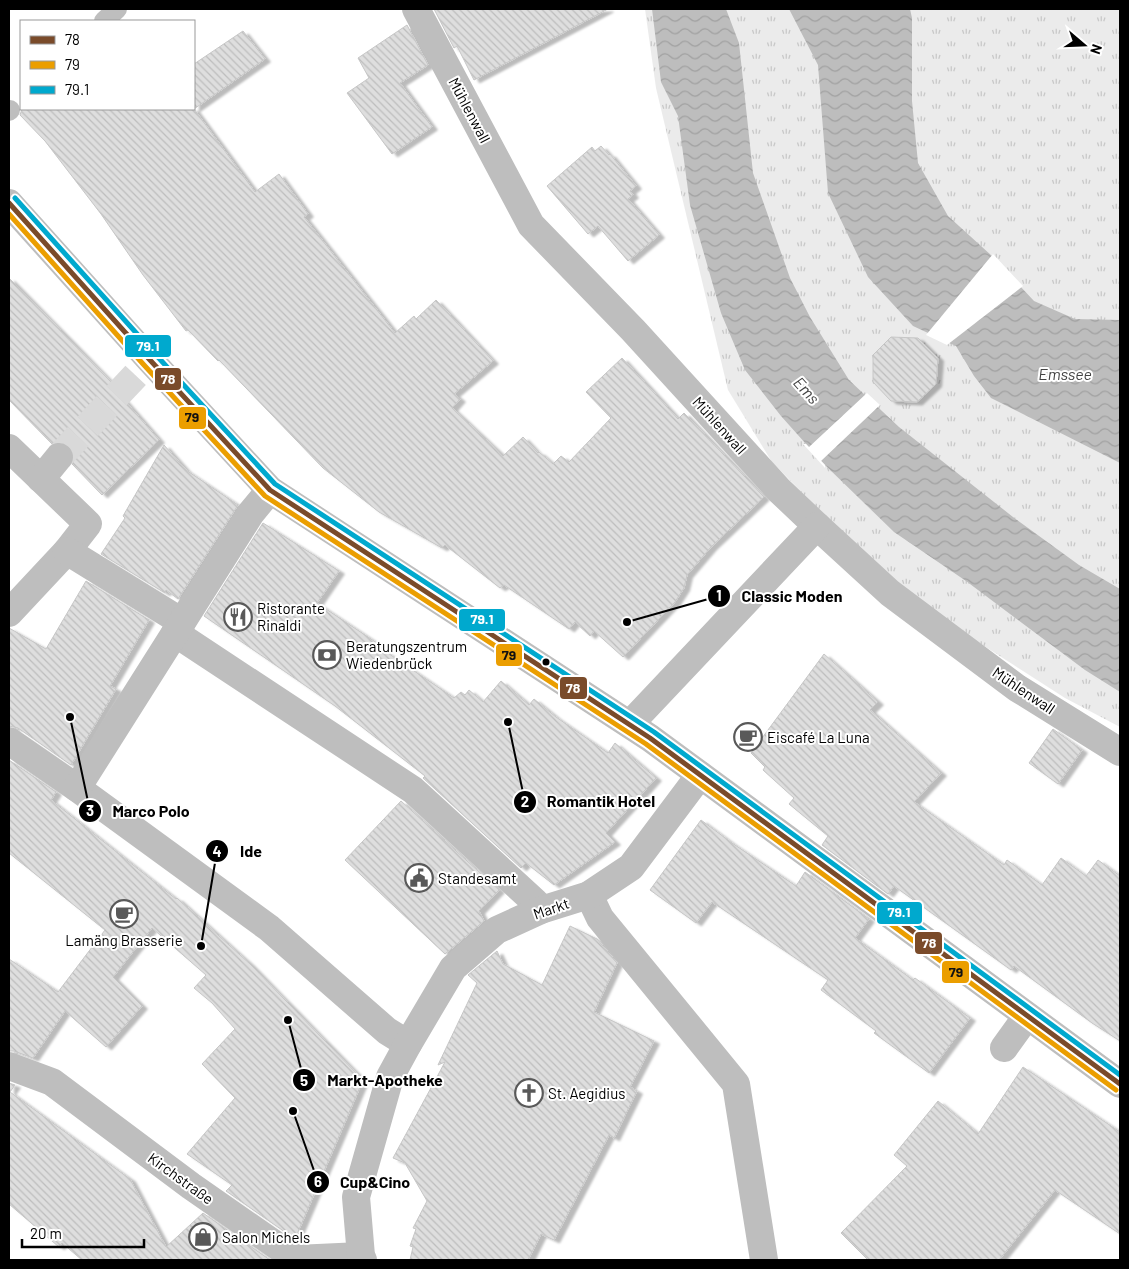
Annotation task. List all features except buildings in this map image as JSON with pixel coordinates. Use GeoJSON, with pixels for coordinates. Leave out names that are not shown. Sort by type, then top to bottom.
{"type":"FeatureCollection","features":[{"type":"Feature","properties":{"kind":"street","name":"Mühlenwall"},"geometry":{"type":"LineString","coordinates":[[416,9],[531,226],[633,330],[779,490],[890,593],[1009,682],[1120,752]]}},
{"type":"Feature","properties":{"kind":"street"},"geometry":{"type":"LineString","coordinates":[[9,203],[270,490],[630,724],[1120,1084]]}},
{"type":"Feature","properties":{"kind":"street"},"geometry":{"type":"LineString","coordinates":[[9,448],[88,524],[9,614]]}},
{"type":"Feature","properties":{"kind":"street"},"geometry":{"type":"LineString","coordinates":[[41,479],[59,457]]}},
{"type":"Feature","properties":{"kind":"street"},"geometry":{"type":"LineString","coordinates":[[76,788],[251,513],[270,490]]}},
{"type":"Feature","properties":{"kind":"street"},"geometry":{"type":"LineString","coordinates":[[630,724],[817,526]]}},
{"type":"Feature","properties":{"kind":"street"},"geometry":{"type":"LineString","coordinates":[[66,551],[413,790],[535,902],[541,910]]}},
{"type":"Feature","properties":{"kind":"street"},"geometry":{"type":"LineString","coordinates":[[9,741],[269,928],[387,1031],[408,1044]]}},
{"type":"Feature","properties":{"kind":"street","name":"Markt"},"geometry":{"type":"LineString","coordinates":[[362,1258],[356,1197],[390,1077],[453,968],[497,930],[541,910],[590,895],[631,868],[700,775]]}},
{"type":"Feature","properties":{"kind":"street"},"geometry":{"type":"LineString","coordinates":[[590,895],[600,918],[736,1084],[764,1260]]}},
{"type":"Feature","properties":{"kind":"street"},"geometry":{"type":"LineString","coordinates":[[1004,1048],[1027,1016]]}},
{"type":"Feature","properties":{"kind":"street","name":"Kirchstraße"},"geometry":{"type":"LineString","coordinates":[[9,1066],[52,1082],[191,1186],[296,1259],[362,1258]]}},
{"type":"Feature","properties":{"kind":"lane"},"geometry":{"type":"LineString","coordinates":[[105,20],[118,9]]}},
{"type":"Feature","properties":{"kind":"green space"},"geometry":{"type":"Polygon","coordinates":[[[645,9],[1120,9],[1120,727],[1065,698],[925,608],[867,559],[772,462],[728,390],[656,88],[645,9]]]}},
{"type":"Feature","properties":{"kind":"water","name":"Ems"},"geometry":{"type":"Polygon","coordinates":[[[652,9],[726,9],[739,43],[753,173],[790,278],[810,317],[849,380],[899,427],[1013,517],[1079,565],[1120,589],[1120,692],[1085,670],[966,581],[894,532],[825,465],[781,416],[745,370],[721,313],[690,205],[678,116],[661,82],[652,9]]]}},
{"type":"Feature","properties":{"kind":"water","name":"Emssee"},"geometry":{"type":"Polygon","coordinates":[[[789,9],[910,9],[912,18],[912,101],[918,163],[948,216],[992,256],[1034,301],[1075,319],[1120,320],[1120,463],[991,398],[974,376],[956,346],[913,326],[868,277],[828,193],[818,65],[789,9]]]}},
{"type":"Feature","properties":{"kind":"pier"},"geometry":{"type":"Polygon","coordinates":[[[993,254],[1023,286],[947,345],[926,335],[993,254]]]}},
{"type":"Feature","properties":{"kind":"pier"},"geometry":{"type":"Polygon","coordinates":[[[867,393],[880,405],[821,461],[825,468],[803,444],[809,447],[867,393]]]}},
{"type":"Feature","properties":{"kind":"tunnel"},"geometry":{"type":"LineString","coordinates":[[59,457],[150,360]]}},
{"type":"Feature","properties":{"kind":"transit line","name":"79.1"},"geometry":{"type":"LineString","coordinates":[[15,198],[275,484],[654,732],[1120,1075]]}},
{"type":"Feature","properties":{"kind":"transit line","name":"78"},"geometry":{"type":"LineString","coordinates":[[9,203],[270,490],[650,738],[1120,1084]]}},
{"type":"Feature","properties":{"kind":"transit line","name":"79"},"geometry":{"type":"LineString","coordinates":[[9,214],[144,365],[265,496],[646,744],[1116,1090]]}},
{"type":"Feature","properties":{"kind":"place","name":"Ristorante Rinaldi"},"geometry":{"type":"Point","coordinates":[238,617]}},
{"type":"Feature","properties":{"kind":"place","name":"Classic Moden"},"geometry":{"type":"Point","coordinates":[627,622]}},
{"type":"Feature","properties":{"kind":"place","name":"Beratungszentrum Wiedenbrück"},"geometry":{"type":"Point","coordinates":[327,655]}},
{"type":"Feature","properties":{"kind":"place","name":"Marco Polo"},"geometry":{"type":"Point","coordinates":[70,717]}},
{"type":"Feature","properties":{"kind":"place","name":"Romantik Hotel"},"geometry":{"type":"Point","coordinates":[508,722]}},
{"type":"Feature","properties":{"kind":"place","name":"Eiscafé La Luna"},"geometry":{"type":"Point","coordinates":[748,737]}},
{"type":"Feature","properties":{"kind":"place","name":"Standesamt"},"geometry":{"type":"Point","coordinates":[419,878]}},
{"type":"Feature","properties":{"kind":"place","name":"Lamäng Brasserie"},"geometry":{"type":"Point","coordinates":[124,914]}},
{"type":"Feature","properties":{"kind":"place","name":"Ide"},"geometry":{"type":"Point","coordinates":[201,946]}},
{"type":"Feature","properties":{"kind":"place","name":"Markt-Apotheke"},"geometry":{"type":"Point","coordinates":[288,1020]}},
{"type":"Feature","properties":{"kind":"place","name":"St. Aegidius"},"geometry":{"type":"Point","coordinates":[529,1093]}},
{"type":"Feature","properties":{"kind":"place","name":"Cup&Cino"},"geometry":{"type":"Point","coordinates":[293,1111]}},
{"type":"Feature","properties":{"kind":"place","name":"Salon Michels"},"geometry":{"type":"Point","coordinates":[203,1237]}}]}
